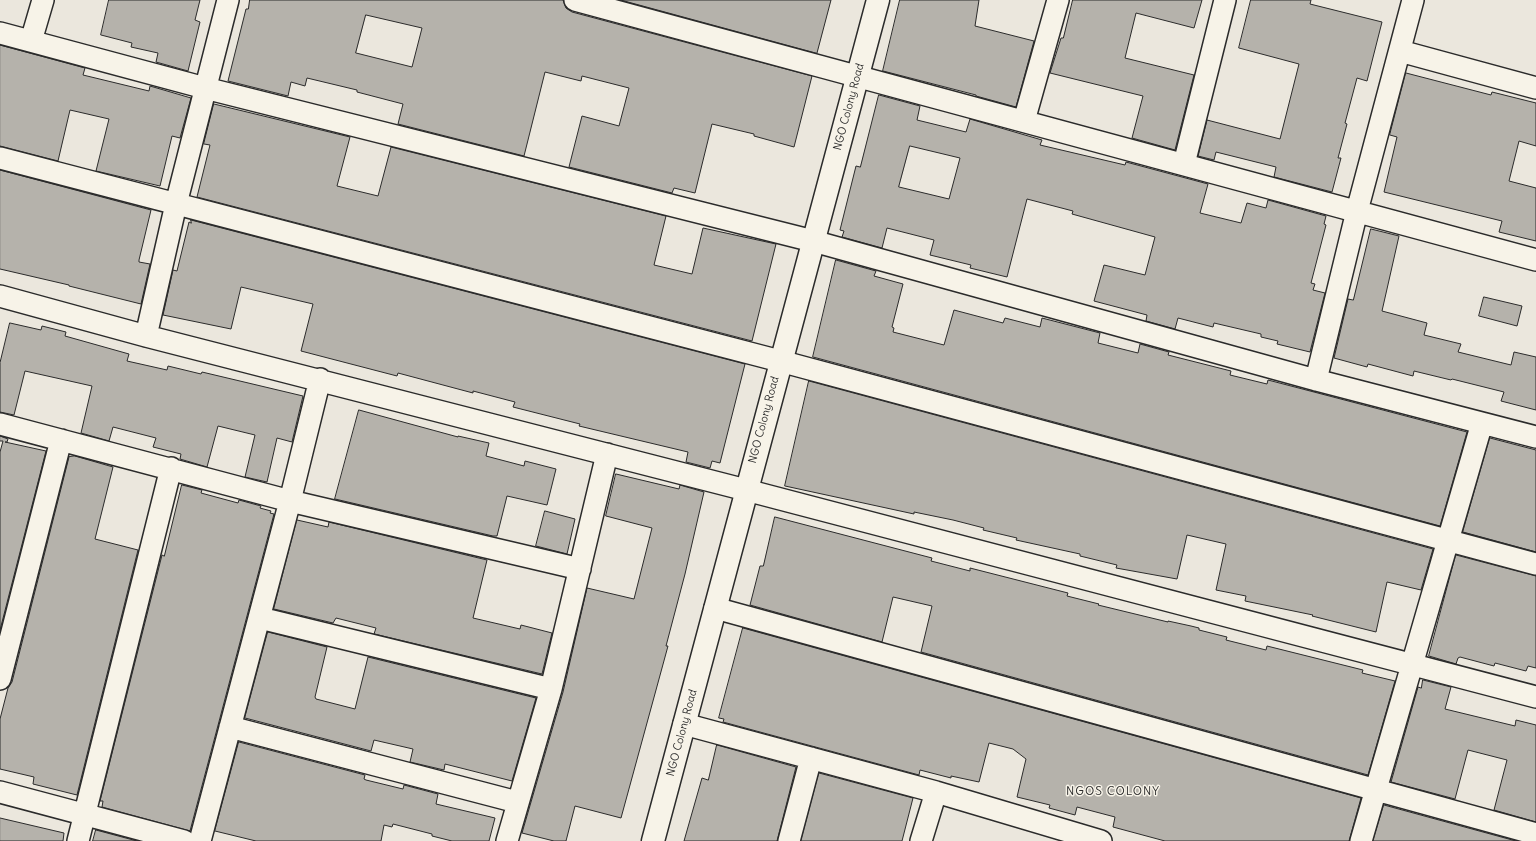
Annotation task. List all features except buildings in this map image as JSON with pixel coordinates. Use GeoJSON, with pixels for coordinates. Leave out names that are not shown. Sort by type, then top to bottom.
{"type":"FeatureCollection","features":[{"type":"Feature","properties":{"kind":"street"},"geometry":{"type":"LineString","coordinates":[[32,42],[43,0]]}},
{"type":"Feature","properties":{"kind":"street"},"geometry":{"type":"LineString","coordinates":[[146,336],[176,204],[228,0]]}},
{"type":"Feature","properties":{"kind":"street"},"geometry":{"type":"LineString","coordinates":[[575,0],[1536,260]]}},
{"type":"Feature","properties":{"kind":"street","name":"NGO Colony Road"},"geometry":{"type":"LineString","coordinates":[[653,841],[780,361],[878,0]]}},
{"type":"Feature","properties":{"kind":"street"},"geometry":{"type":"LineString","coordinates":[[1024,121],[1058,0]]}},
{"type":"Feature","properties":{"kind":"street"},"geometry":{"type":"LineString","coordinates":[[1184,164],[1225,0]]}},
{"type":"Feature","properties":{"kind":"street"},"geometry":{"type":"LineString","coordinates":[[1316,380],[1357,211],[1413,0]]}},
{"type":"Feature","properties":{"kind":"street"},"geometry":{"type":"LineString","coordinates":[[0,33],[205,88],[813,241],[1316,380],[1536,437]]}},
{"type":"Feature","properties":{"kind":"street"},"geometry":{"type":"LineString","coordinates":[[1400,51],[1536,88]]}},
{"type":"Feature","properties":{"kind":"street"},"geometry":{"type":"LineString","coordinates":[[0,158],[780,361],[1536,564]]}},
{"type":"Feature","properties":{"kind":"street"},"geometry":{"type":"LineString","coordinates":[[0,296],[146,336],[320,379],[1412,664],[1536,698]]}},
{"type":"Feature","properties":{"kind":"street"},"geometry":{"type":"LineString","coordinates":[[200,841],[260,618],[320,379]]}},
{"type":"Feature","properties":{"kind":"street"},"geometry":{"type":"LineString","coordinates":[[1361,841],[1482,423]]}},
{"type":"Feature","properties":{"kind":"street"},"geometry":{"type":"LineString","coordinates":[[0,424],[171,468],[290,501],[580,569]]}},
{"type":"Feature","properties":{"kind":"street"},"geometry":{"type":"LineString","coordinates":[[0,679],[61,440]]}},
{"type":"Feature","properties":{"kind":"street"},"geometry":{"type":"LineString","coordinates":[[507,841],[551,689],[607,454]]}},
{"type":"Feature","properties":{"kind":"street"},"geometry":{"type":"LineString","coordinates":[[78,841],[86,814],[171,468]]}},
{"type":"Feature","properties":{"kind":"street"},"geometry":{"type":"LineString","coordinates":[[715,608],[1536,834]]}},
{"type":"Feature","properties":{"kind":"street"},"geometry":{"type":"LineString","coordinates":[[260,618],[551,689]]}},
{"type":"Feature","properties":{"kind":"street"},"geometry":{"type":"LineString","coordinates":[[684,724],[936,792],[1101,841]]}},
{"type":"Feature","properties":{"kind":"street"},"geometry":{"type":"LineString","coordinates":[[230,727],[518,802]]}},
{"type":"Feature","properties":{"kind":"street"},"geometry":{"type":"LineString","coordinates":[[789,841],[811,758]]}},
{"type":"Feature","properties":{"kind":"street"},"geometry":{"type":"LineString","coordinates":[[0,792],[184,841]]}},
{"type":"Feature","properties":{"kind":"street"},"geometry":{"type":"LineString","coordinates":[[921,841],[936,792]]}},
{"type":"Feature","properties":{"kind":"district","name":"NGOS COLONY"},"geometry":{"type":"Point","coordinates":[1113,792]}}]}
